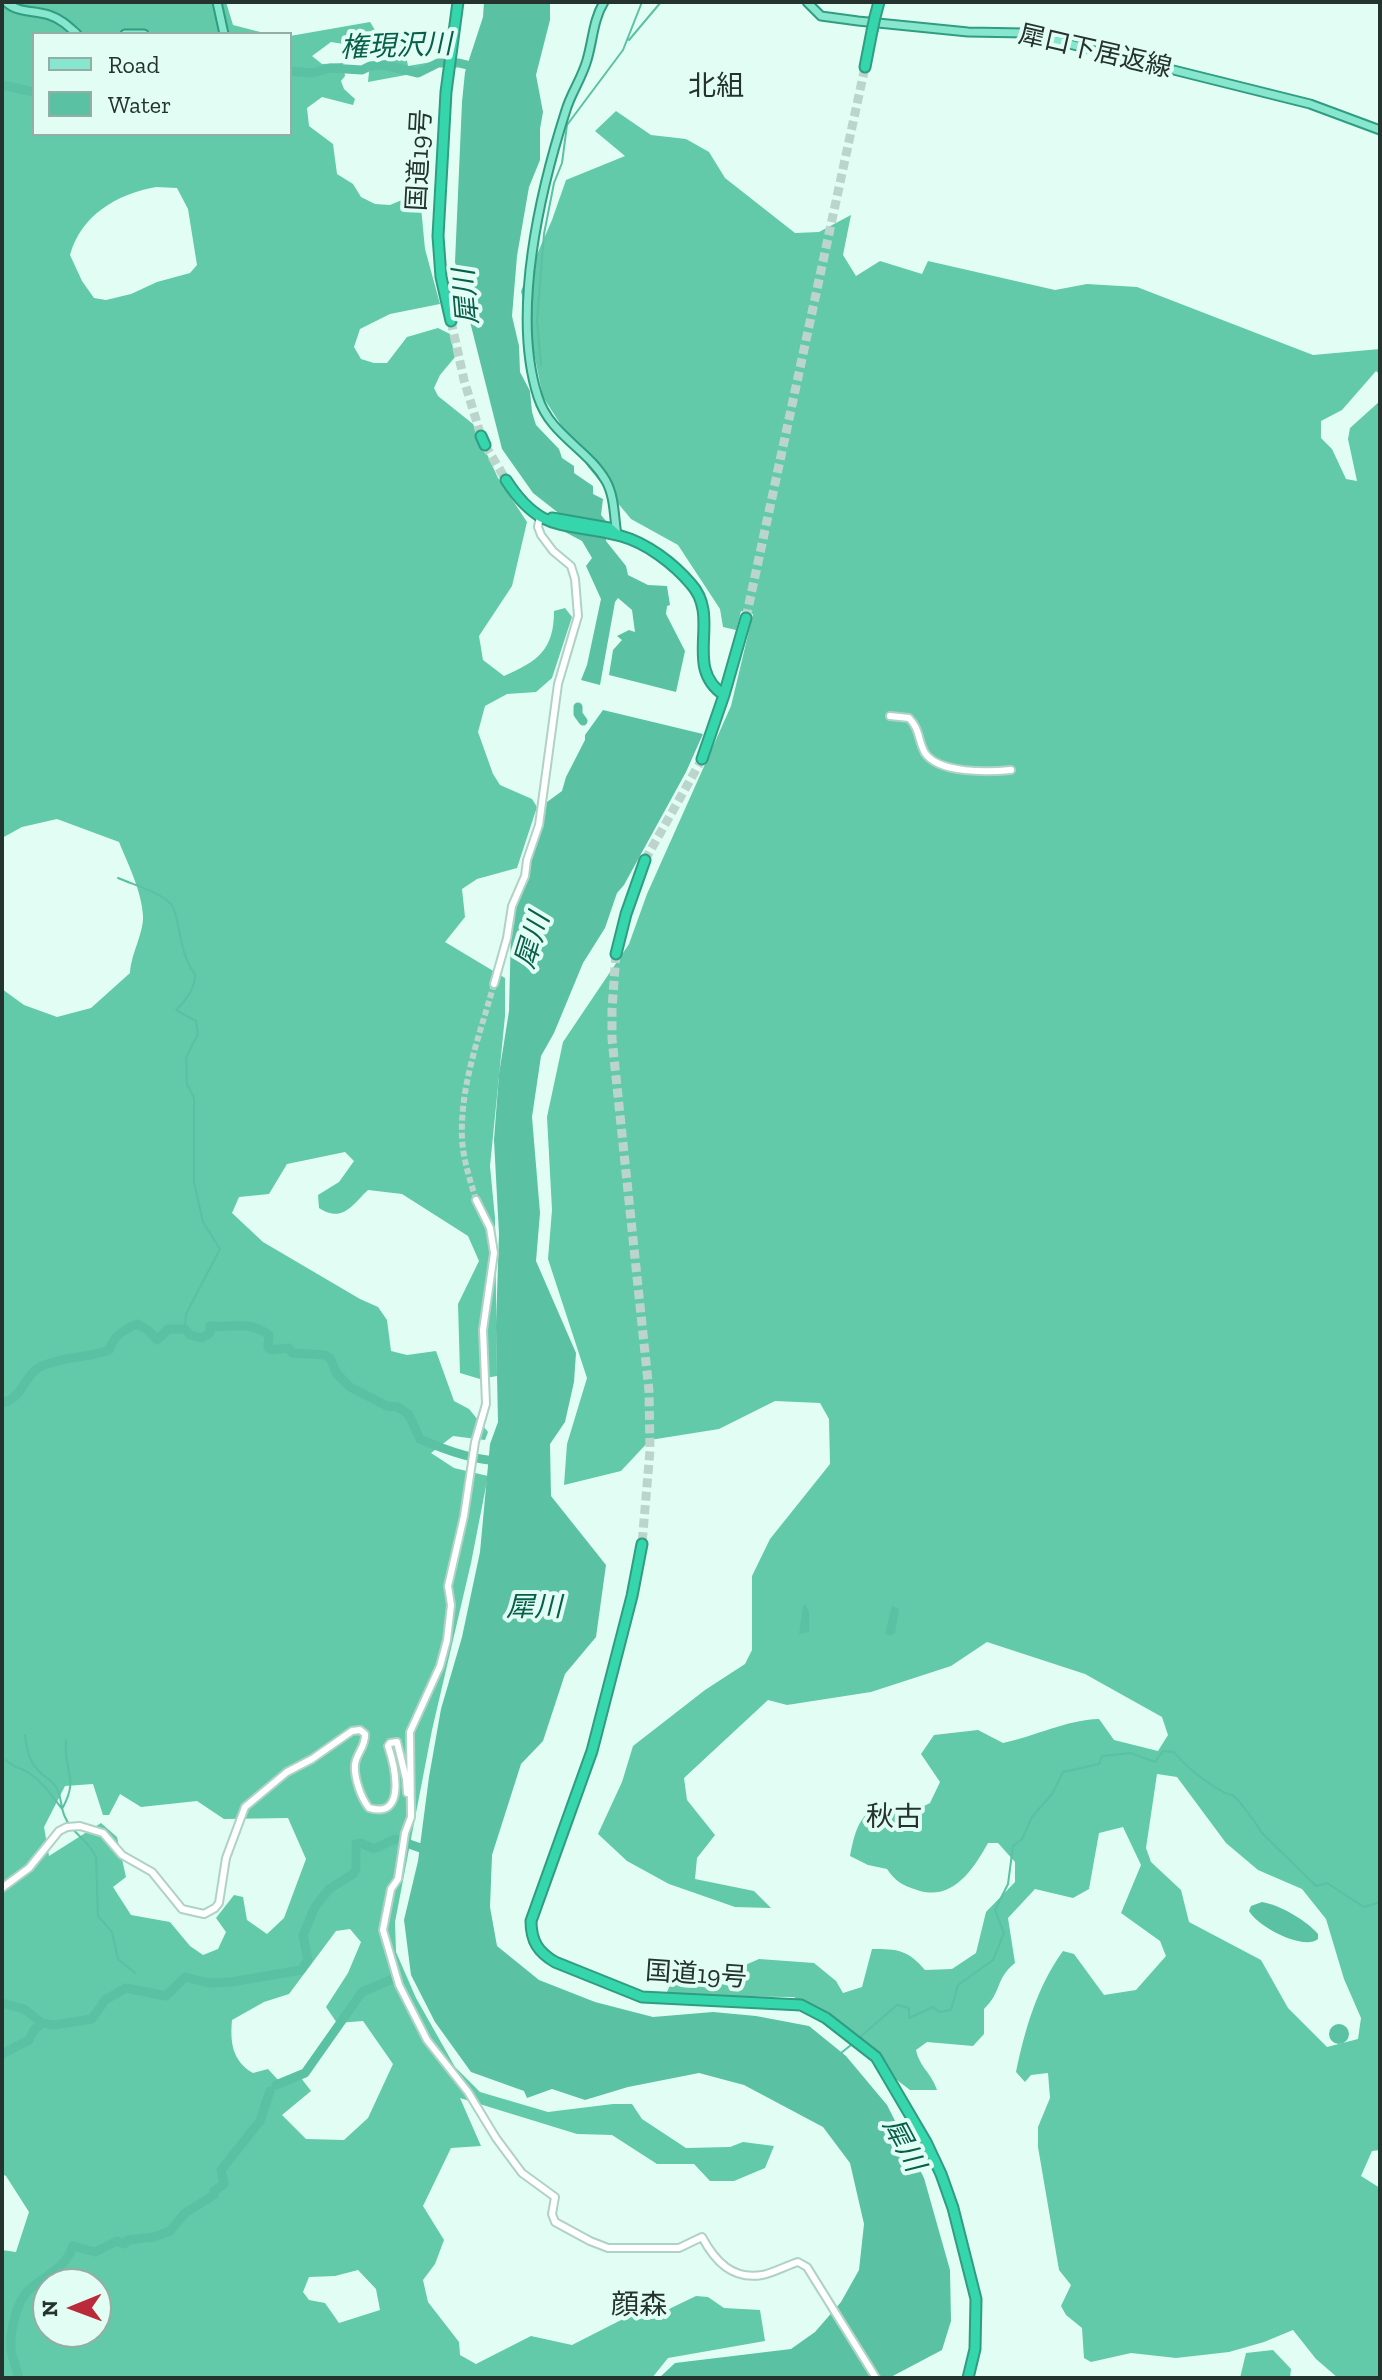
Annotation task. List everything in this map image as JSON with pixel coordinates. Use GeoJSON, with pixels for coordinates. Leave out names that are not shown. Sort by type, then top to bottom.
{"type":"FeatureCollection","features":[{"type":"Feature","properties":{"kind":"highway","name":"国道19号"},"geometry":{"type":"LineString","coordinates":[[451,321],[441,277],[438,236],[450,62],[458,2]]}},
{"type":"Feature","properties":{"kind":"highway"},"geometry":{"type":"LineString","coordinates":[[865,67],[879,2]]}},
{"type":"Feature","properties":{"kind":"highway"},"geometry":{"type":"LineString","coordinates":[[506,480],[526,507],[540,516],[612,532],[650,550],[672,565],[695,588],[701,599],[704,670],[709,683],[724,695]]}},
{"type":"Feature","properties":{"kind":"highway"},"geometry":{"type":"LineString","coordinates":[[702,759],[746,618]]}},
{"type":"Feature","properties":{"kind":"highway"},"geometry":{"type":"LineString","coordinates":[[616,954],[645,860]]}},
{"type":"Feature","properties":{"kind":"highway","name":"国道19号"},"geometry":{"type":"LineString","coordinates":[[642,1544],[632,1596],[592,1751],[531,1921],[534,1943],[543,1955],[555,1962],[642,1997],[801,2005],[826,2018],[876,2057],[926,2142],[956,2219],[973,2284],[977,2313],[975,2349],[968,2378]]}},
{"type":"Feature","properties":{"kind":"main road"},"geometry":{"type":"LineString","coordinates":[[6,2],[17,10],[30,10],[60,19],[75,32]]}},
{"type":"Feature","properties":{"kind":"main road"},"geometry":{"type":"LineString","coordinates":[[217,2],[224,32]]}},
{"type":"Feature","properties":{"kind":"main road"},"geometry":{"type":"LineString","coordinates":[[604,2],[597,12],[587,60],[567,106],[541,192],[530,276],[529,346],[537,396],[547,419],[606,480],[611,493],[612,532]]}},
{"type":"Feature","properties":{"kind":"main road","name":"犀口下居返線"},"geometry":{"type":"LineString","coordinates":[[807,2],[821,16],[862,22],[968,32],[1025,33],[1310,104],[1380,130]]}},
{"type":"Feature","properties":{"kind":"street"},"geometry":{"type":"LineString","coordinates":[[494,984],[512,906],[525,876],[539,825],[558,684],[578,616],[571,566],[553,551],[541,535],[538,527],[540,516]]}},
{"type":"Feature","properties":{"kind":"street"},"geometry":{"type":"LineString","coordinates":[[890,716],[909,718],[919,732],[925,753],[939,763],[979,771],[1011,770]]}},
{"type":"Feature","properties":{"kind":"street"},"geometry":{"type":"LineString","coordinates":[[476,1200],[490,1228],[494,1253],[483,1330],[486,1404],[475,1442],[448,1586],[451,1605],[447,1640],[440,1666],[410,1732],[411,1817],[383,1930],[399,1985],[427,2040],[468,2092],[496,2138],[522,2173],[555,2197],[552,2214],[555,2222],[608,2248],[679,2248],[702,2237],[722,2266],[743,2274],[764,2276],[798,2262],[807,2267],[876,2378]]}},
{"type":"Feature","properties":{"kind":"street"},"geometry":{"type":"LineString","coordinates":[[2,1888],[29,1868],[59,1831],[80,1826],[103,1833],[122,1855],[151,1871],[182,1909],[204,1914],[211,1911],[219,1903],[226,1858],[245,1807],[287,1772],[352,1731],[360,1730],[365,1734],[365,1743],[355,1765],[363,1802],[379,1811],[389,1807],[394,1799],[395,1779],[388,1746],[397,1742],[406,1779],[407,1817],[411,1817]]}},
{"type":"Feature","properties":{"kind":"shaded area"},"geometry":{"type":"Polygon","coordinates":[[[2,2],[226,2],[233,25],[260,32],[32,32],[32,136],[292,136],[292,36],[370,22],[378,35],[404,44],[408,66],[432,62],[433,70],[368,82],[370,62],[386,60],[387,49],[375,40],[350,45],[331,42],[312,56],[322,64],[343,63],[345,76],[341,81],[344,89],[355,99],[353,105],[322,97],[307,108],[309,126],[333,144],[337,174],[353,184],[361,197],[375,204],[390,205],[409,197],[420,197],[425,249],[440,304],[390,314],[360,329],[354,347],[361,359],[387,363],[407,337],[438,328],[450,334],[455,357],[434,388],[438,396],[473,424],[498,478],[527,522],[512,586],[479,636],[483,660],[504,676],[542,652],[551,636],[554,611],[565,608],[572,617],[552,678],[536,692],[507,694],[485,706],[478,732],[493,774],[500,785],[532,799],[537,807],[517,868],[477,879],[462,889],[465,917],[445,942],[505,978],[505,1016],[490,1166],[495,1218],[497,1376],[480,1379],[460,1373],[458,1304],[479,1261],[468,1236],[402,1194],[368,1190],[341,1213],[334,1214],[319,1208],[318,1195],[339,1182],[354,1161],[345,1152],[287,1164],[269,1194],[239,1197],[232,1213],[263,1242],[378,1307],[387,1320],[391,1351],[407,1355],[436,1351],[454,1401],[469,1409],[488,1432],[485,1440],[453,1436],[431,1453],[454,1468],[488,1476],[432,1730],[395,1922],[396,1952],[416,1998],[455,2067],[480,2092],[548,2112],[632,2104],[642,2119],[686,2148],[730,2147],[743,2142],[774,2146],[765,2168],[734,2181],[710,2181],[694,2164],[657,2164],[612,2135],[577,2134],[460,2098],[481,2146],[451,2148],[423,2206],[444,2240],[435,2264],[423,2280],[428,2302],[459,2342],[460,2355],[476,2364],[531,2336],[572,2345],[627,2317],[667,2310],[696,2296],[708,2297],[724,2308],[760,2310],[765,2341],[668,2358],[652,2378],[2,2378],[2,2250],[16,2252],[29,2212],[2,2174],[2,989],[24,1005],[57,1017],[91,1008],[130,973],[143,916],[137,888],[119,842],[57,819],[22,827],[2,838],[2,2]],[[156,187],[128,195],[102,209],[83,228],[70,255],[94,298],[106,300],[131,294],[157,282],[190,273],[197,265],[188,209],[177,188],[156,187]],[[93,1784],[65,1786],[44,1827],[49,1856],[101,1823],[117,1837],[126,1877],[113,1887],[131,1915],[170,1922],[190,1946],[203,1955],[218,1949],[226,1932],[216,1918],[234,1895],[243,1897],[247,1920],[267,1934],[284,1918],[306,1859],[288,1818],[224,1819],[197,1801],[141,1807],[120,1794],[109,1815],[103,1815],[93,1784]],[[350,1929],[336,1931],[289,1994],[264,2002],[232,2020],[234,2050],[246,2068],[253,2073],[268,2069],[279,2081],[301,2078],[311,2091],[282,2115],[306,2139],[344,2140],[368,2118],[393,2064],[363,2021],[337,2023],[326,2007],[348,1973],[361,1942],[350,1929]],[[358,2270],[335,2276],[309,2277],[303,2292],[309,2300],[325,2303],[339,2323],[380,2310],[376,2289],[358,2270]]]}},
{"type":"Feature","properties":{"kind":"shaded area"},"geometry":{"type":"Polygon","coordinates":[[[616,111],[651,135],[686,139],[709,152],[725,178],[795,233],[819,232],[851,215],[843,255],[856,276],[880,261],[922,274],[928,261],[1055,290],[1087,284],[1137,287],[1313,355],[1380,349],[1380,375],[1376,371],[1342,410],[1321,421],[1321,438],[1332,449],[1346,479],[1357,481],[1348,439],[1350,428],[1380,401],[1380,2150],[1372,2151],[1361,2176],[1380,2188],[1380,2378],[1338,2378],[1316,2359],[1293,2330],[1229,2352],[1176,2358],[1131,2353],[1091,2362],[1084,2358],[1082,2328],[1066,2315],[1061,2306],[1071,2285],[1059,2270],[1038,2147],[1038,2127],[1050,2098],[1048,2073],[1031,2075],[1025,2082],[1016,2072],[1033,2009],[1063,1951],[1074,1954],[1104,1995],[1136,1990],[1166,1956],[1160,1941],[1121,1913],[1141,1865],[1123,1827],[1099,1833],[1089,1889],[1073,1898],[1035,1889],[1008,1918],[1015,1963],[1004,1975],[994,1997],[984,2009],[984,2034],[973,2046],[927,2042],[916,2050],[937,2090],[910,2090],[817,2019],[794,1997],[692,1996],[667,1992],[670,1985],[695,1967],[722,1975],[759,1959],[814,1963],[836,1981],[843,1993],[862,1987],[872,1949],[902,1952],[925,1970],[952,1969],[976,1953],[986,1912],[1015,1882],[1015,1862],[998,1843],[988,1843],[968,1873],[951,1888],[929,1893],[917,1890],[900,1882],[887,1869],[868,1865],[850,1856],[856,1832],[864,1817],[876,1808],[885,1806],[910,1813],[930,1803],[940,1782],[921,1754],[934,1735],[978,1730],[1003,1743],[1075,1722],[1099,1719],[1114,1740],[1158,1751],[1168,1735],[1162,1717],[1085,1674],[987,1642],[951,1666],[871,1692],[787,1705],[768,1700],[684,1778],[687,1800],[715,1835],[697,1858],[695,1879],[754,1891],[771,1908],[735,1907],[669,1884],[627,1861],[598,1834],[622,1782],[633,1746],[705,1690],[745,1664],[752,1650],[752,1576],[770,1539],[830,1464],[829,1419],[820,1403],[775,1401],[719,1429],[650,1440],[621,1471],[564,1485],[567,1444],[587,1378],[548,1259],[552,1210],[547,1117],[563,1042],[629,944],[647,894],[731,706],[753,614],[741,611],[736,630],[723,627],[720,609],[678,545],[631,519],[588,467],[543,397],[521,291],[566,180],[625,156],[595,131],[616,111]],[[1157,1774],[1146,1848],[1151,1862],[1181,1890],[1189,1922],[1261,1960],[1288,2008],[1327,2047],[1358,2039],[1361,2018],[1344,1979],[1326,1919],[1302,1889],[1258,1870],[1226,1843],[1177,1777],[1157,1774]]]}},
{"type":"Feature","properties":{"kind":"shaded area"},"geometry":{"type":"Polygon","coordinates":[[[1273,2350],[1291,2369],[1290,2378],[1240,2378],[1246,2353],[1273,2350]]]}},
{"type":"Feature","properties":{"kind":"water"},"geometry":{"type":"Polygon","coordinates":[[[484,2],[550,2],[550,20],[536,75],[543,112],[540,160],[529,187],[517,256],[512,316],[519,346],[520,372],[530,391],[536,425],[559,449],[562,458],[574,466],[574,473],[593,486],[593,494],[603,499],[601,515],[606,521],[606,541],[626,566],[628,575],[648,585],[667,586],[670,605],[666,614],[685,651],[676,692],[609,675],[613,650],[622,640],[617,636],[629,630],[635,632],[632,610],[618,598],[600,685],[581,680],[601,599],[586,566],[592,558],[582,541],[563,531],[561,515],[533,493],[502,449],[455,262],[465,72],[483,17],[484,2]]]}},
{"type":"Feature","properties":{"kind":"water","name":"犀川"},"geometry":{"type":"Polygon","coordinates":[[[603,710],[703,734],[686,772],[617,893],[605,928],[583,963],[541,1056],[532,1117],[540,1213],[536,1261],[576,1353],[574,1382],[565,1422],[550,1444],[551,1496],[606,1565],[596,1637],[565,1674],[543,1741],[521,1764],[492,1855],[490,1907],[497,1946],[539,1980],[595,2002],[653,2017],[713,2012],[809,2026],[846,2056],[887,2105],[924,2178],[950,2270],[951,2321],[942,2350],[889,2378],[659,2378],[675,2363],[791,2349],[815,2332],[841,2302],[859,2270],[864,2224],[850,2163],[823,2127],[744,2085],[699,2073],[628,2087],[585,2100],[552,2089],[527,2098],[524,2091],[471,2072],[435,2022],[411,1975],[404,1920],[418,1861],[441,1709],[462,1637],[480,1552],[490,1444],[498,1422],[496,1325],[499,1234],[494,1140],[499,1074],[509,1011],[511,930],[515,908],[529,879],[530,859],[543,825],[547,802],[562,791],[585,735],[603,710]]]}},
{"type":"Feature","properties":{"kind":"water"},"geometry":{"type":"Polygon","coordinates":[[[803,1606],[809,1611],[809,1632],[799,1634],[803,1606]]]}},
{"type":"Feature","properties":{"kind":"water"},"geometry":{"type":"Polygon","coordinates":[[[892,1606],[899,1609],[895,1633],[891,1636],[885,1633],[892,1606]]]}},
{"type":"Feature","properties":{"kind":"water"},"geometry":{"type":"Polygon","coordinates":[[[1262,1902],[1277,1906],[1300,1919],[1318,1934],[1318,1939],[1302,1942],[1270,1930],[1249,1911],[1251,1906],[1262,1902]]]}},
{"type":"Feature","properties":{"kind":"water"},"geometry":{"type":"Polygon","coordinates":[[[1339,2024],[1346,2027],[1349,2034],[1346,2041],[1339,2044],[1332,2041],[1329,2034],[1332,2027],[1339,2024]]]}},
{"type":"Feature","properties":{"kind":"waterway"},"geometry":{"type":"LineString","coordinates":[[541,365],[537,321],[544,234],[554,183],[562,163],[567,125],[623,50],[642,2]]}},
{"type":"Feature","properties":{"kind":"waterway"},"geometry":{"type":"LineString","coordinates":[[629,40],[661,2]]}},
{"type":"Feature","properties":{"kind":"waterway","name":"権現沢川"},"geometry":{"type":"LineString","coordinates":[[292,71],[312,73],[330,68],[362,70],[384,65],[418,73],[438,63],[459,63],[479,68]]}},
{"type":"Feature","properties":{"kind":"waterway","name":"権現沢川"},"geometry":{"type":"LineString","coordinates":[[2,85],[32,92]]}},
{"type":"Feature","properties":{"kind":"waterway","name":"犀川"},"geometry":{"type":"LineString","coordinates":[[578,707],[583,721]]}},
{"type":"Feature","properties":{"kind":"waterway"},"geometry":{"type":"LineString","coordinates":[[118,878],[170,903],[176,915],[185,956],[195,974],[189,994],[176,1010],[196,1021],[198,1034],[186,1057],[187,1084],[194,1098],[194,1182],[203,1222],[220,1249],[186,1314],[185,1329]]}},
{"type":"Feature","properties":{"kind":"waterway"},"geometry":{"type":"LineString","coordinates":[[2,1403],[15,1396],[42,1366],[109,1350],[120,1334],[137,1324],[157,1340],[168,1329],[185,1329],[190,1335],[202,1338],[210,1333],[210,1326],[247,1326],[269,1335],[268,1348],[272,1350],[289,1348],[292,1353],[330,1358],[337,1374],[350,1387],[387,1406],[398,1407],[409,1415],[420,1439],[459,1454],[499,1461]]}},
{"type":"Feature","properties":{"kind":"waterway"},"geometry":{"type":"LineString","coordinates":[[25,1735],[31,1761],[55,1785],[68,1823],[96,1857],[98,1916],[112,1932],[118,1959],[135,1973]]}},
{"type":"Feature","properties":{"kind":"waterway"},"geometry":{"type":"LineString","coordinates":[[6,1760],[39,1781],[62,1809],[70,1789],[66,1740]]}},
{"type":"Feature","properties":{"kind":"waterway"},"geometry":{"type":"LineString","coordinates":[[859,2038],[897,2005],[909,2008],[909,2018],[933,2007],[939,2012],[951,2010],[958,1985],[993,1960],[1004,1933],[995,1910],[1008,1884],[1013,1846],[1022,1839],[1032,1817],[1052,1794],[1063,1772],[1099,1764],[1102,1756],[1131,1753],[1155,1762],[1163,1751],[1174,1752],[1203,1779],[1235,1797],[1261,1832],[1316,1886],[1327,1883],[1364,1907],[1380,1902]]}},
{"type":"Feature","properties":{"kind":"waterway"},"geometry":{"type":"LineString","coordinates":[[2,2054],[29,2040],[42,2023],[54,2025],[92,2019],[105,2000],[126,1988],[166,1996],[185,1977],[209,1983],[231,1982],[301,1970],[308,1960],[303,1935],[315,1907],[329,1889],[353,1874],[356,1869],[356,1844],[374,1849],[395,1839],[429,1851]]}},
{"type":"Feature","properties":{"kind":"waterway"},"geometry":{"type":"LineString","coordinates":[[276,2085],[305,2073],[362,1992],[393,1979]]}},
{"type":"Feature","properties":{"kind":"waterway"},"geometry":{"type":"LineString","coordinates":[[2,2003],[24,2009],[42,2023]]}},
{"type":"Feature","properties":{"kind":"waterway"},"geometry":{"type":"LineString","coordinates":[[841,2053],[851,2045]]}},
{"type":"Feature","properties":{"kind":"waterway"},"geometry":{"type":"LineString","coordinates":[[19,2378],[11,2341],[15,2317],[25,2294],[61,2266],[73,2246],[95,2252],[117,2241],[124,2244],[128,2240],[154,2237],[170,2231],[185,2213],[214,2195],[214,2191],[224,2184],[221,2170],[260,2121],[270,2091]]}},
{"type":"Feature","properties":{"kind":"tunnel"},"geometry":{"type":"LineString","coordinates":[[746,618],[865,67]]}},
{"type":"Feature","properties":{"kind":"tunnel"},"geometry":{"type":"LineString","coordinates":[[451,321],[481,436]]}},
{"type":"Feature","properties":{"kind":"tunnel"},"geometry":{"type":"LineString","coordinates":[[485,445],[506,480]]}},
{"type":"Feature","properties":{"kind":"tunnel"},"geometry":{"type":"LineString","coordinates":[[645,860],[702,759]]}},
{"type":"Feature","properties":{"kind":"tunnel"},"geometry":{"type":"LineString","coordinates":[[616,954],[612,1039],[649,1391],[650,1450],[642,1544]]}},
{"type":"Feature","properties":{"kind":"tunnel"},"geometry":{"type":"LineString","coordinates":[[476,1200],[464,1154],[462,1118],[472,1060],[494,984]]}},
{"type":"Feature","properties":{"kind":"district","name":"北組"},"geometry":{"type":"Point","coordinates":[716,87]}},
{"type":"Feature","properties":{"kind":"district","name":"秋古"},"geometry":{"type":"Point","coordinates":[894,1818]}},
{"type":"Feature","properties":{"kind":"district","name":"顔森"},"geometry":{"type":"Point","coordinates":[639,2306]}}]}
